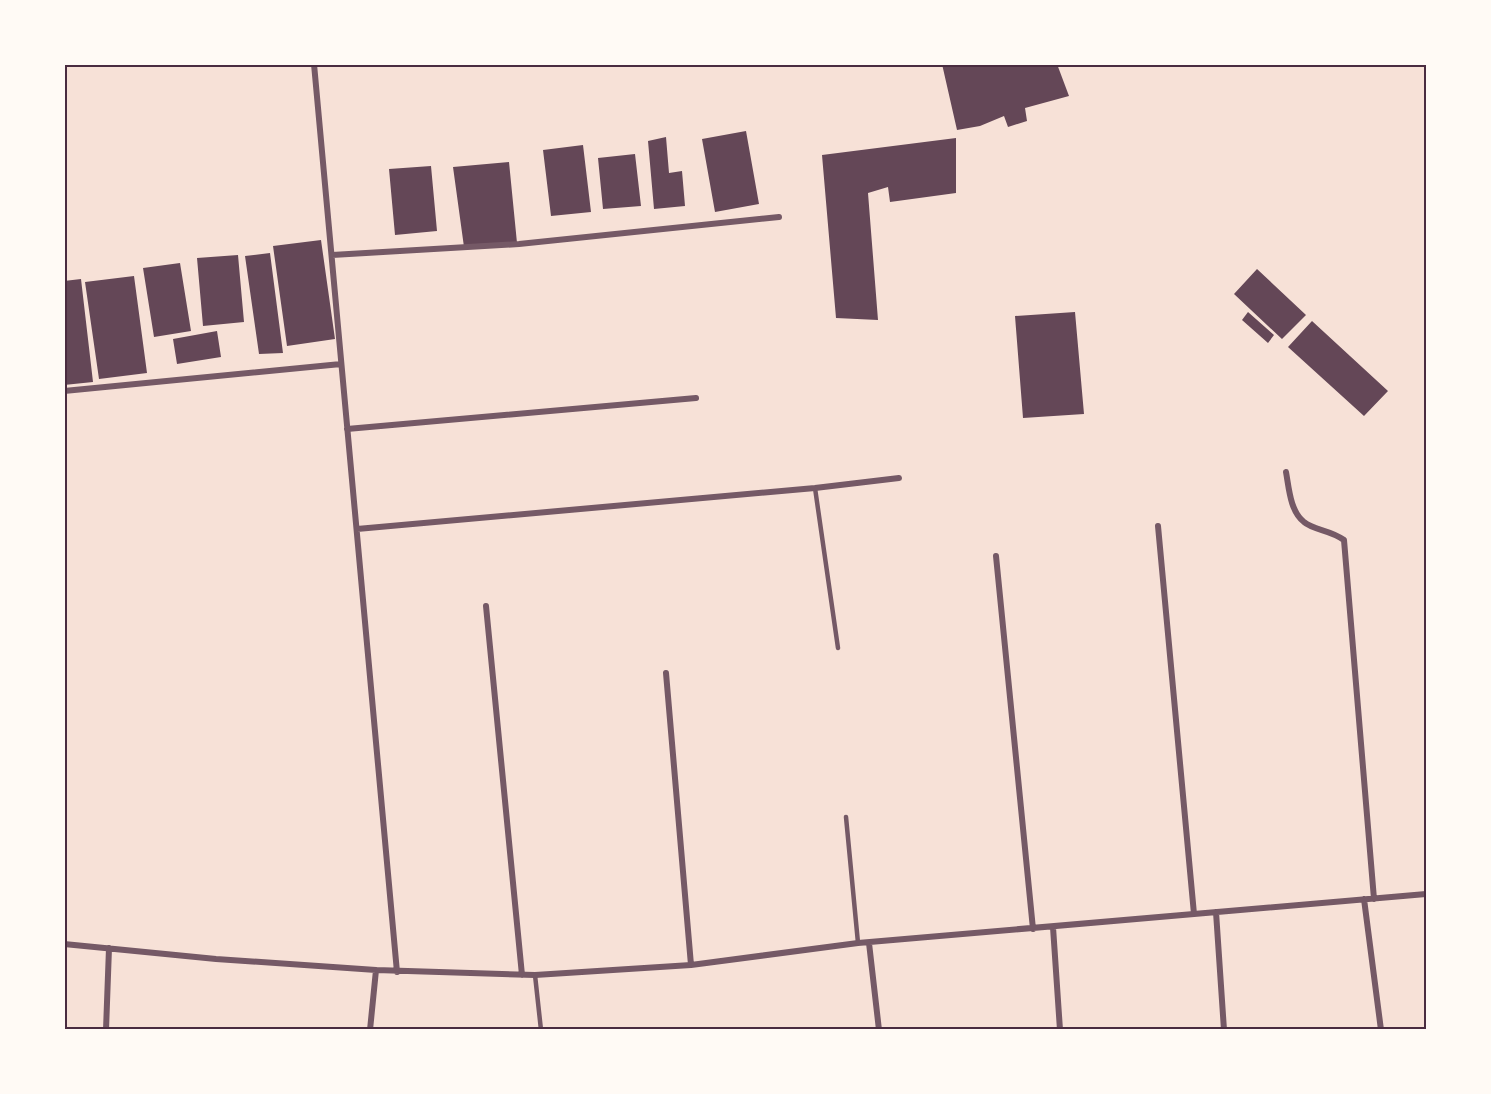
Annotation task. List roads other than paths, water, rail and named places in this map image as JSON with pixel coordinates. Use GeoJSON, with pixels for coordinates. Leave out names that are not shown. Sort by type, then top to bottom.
{"type":"FeatureCollection","features":[{"type":"Feature","properties":{"kind":"street"},"geometry":{"type":"LineString","coordinates":[[314,64],[398,972]]}},
{"type":"Feature","properties":{"kind":"street"},"geometry":{"type":"LineString","coordinates":[[332,255],[519,243],[779,217]]}},
{"type":"Feature","properties":{"kind":"street"},"geometry":{"type":"LineString","coordinates":[[64,391],[341,364]]}},
{"type":"Feature","properties":{"kind":"street"},"geometry":{"type":"LineString","coordinates":[[347,429],[696,398]]}},
{"type":"Feature","properties":{"kind":"street"},"geometry":{"type":"LineString","coordinates":[[1286,472],[1293,505],[1304,522],[1334,533],[1344,540],[1374,899]]}},
{"type":"Feature","properties":{"kind":"street"},"geometry":{"type":"LineString","coordinates":[[357,529],[815,488],[899,478]]}},
{"type":"Feature","properties":{"kind":"street"},"geometry":{"type":"LineString","coordinates":[[1158,526],[1194,914]]}},
{"type":"Feature","properties":{"kind":"street"},"geometry":{"type":"LineString","coordinates":[[996,556],[1033,929]]}},
{"type":"Feature","properties":{"kind":"street"},"geometry":{"type":"LineString","coordinates":[[486,606],[522,975]]}},
{"type":"Feature","properties":{"kind":"street"},"geometry":{"type":"LineString","coordinates":[[666,673],[692,964]]}},
{"type":"Feature","properties":{"kind":"street"},"geometry":{"type":"LineString","coordinates":[[64,944],[216,959],[398,972],[535,975],[692,964],[858,943],[1426,894]]}},
{"type":"Feature","properties":{"kind":"street"},"geometry":{"type":"LineString","coordinates":[[1364,899],[1381,1029]]}},
{"type":"Feature","properties":{"kind":"street"},"geometry":{"type":"LineString","coordinates":[[1216,912],[1224,1029]]}},
{"type":"Feature","properties":{"kind":"street"},"geometry":{"type":"LineString","coordinates":[[1053,927],[1060,1029]]}},
{"type":"Feature","properties":{"kind":"street"},"geometry":{"type":"LineString","coordinates":[[869,942],[879,1029]]}},
{"type":"Feature","properties":{"kind":"street"},"geometry":{"type":"LineString","coordinates":[[106,1029],[109,948]]}},
{"type":"Feature","properties":{"kind":"street"},"geometry":{"type":"LineString","coordinates":[[370,1029],[376,970]]}},
{"type":"Feature","properties":{"kind":"lane"},"geometry":{"type":"LineString","coordinates":[[815,488],[838,648]]}},
{"type":"Feature","properties":{"kind":"lane"},"geometry":{"type":"LineString","coordinates":[[846,817],[858,943]]}},
{"type":"Feature","properties":{"kind":"lane"},"geometry":{"type":"LineString","coordinates":[[535,975],[541,1029]]}}]}
